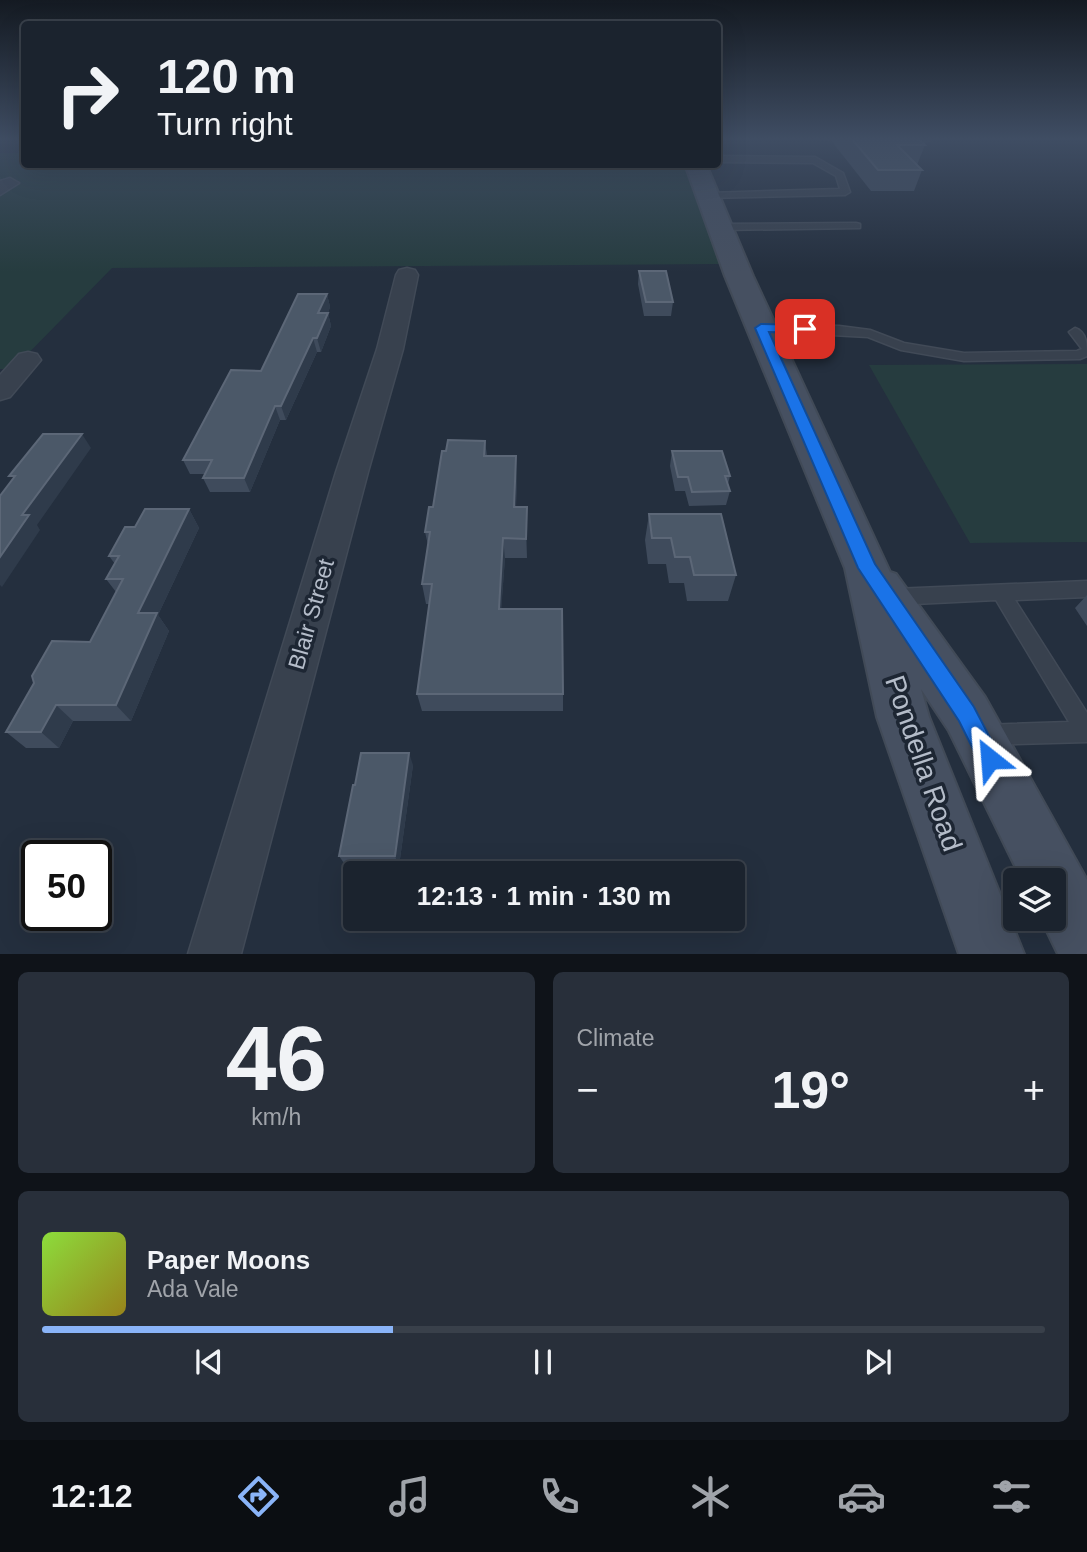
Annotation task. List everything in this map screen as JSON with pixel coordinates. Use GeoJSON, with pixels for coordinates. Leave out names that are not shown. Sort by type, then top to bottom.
{"type":"FeatureCollection","features":[{"type":"Feature","properties":{"kind":"main road","name":"Pondella Road"},"geometry":{"type":"LineString","coordinates":[[703,183],[761,328],[877,583],[967,714],[1087,944]]}},
{"type":"Feature","properties":{"kind":"main road","name":"Pondella Road"},"geometry":{"type":"LineString","coordinates":[[877,583],[903,717],[992,954]]}},
{"type":"Feature","properties":{"kind":"street","name":"Blair Street"},"geometry":{"type":"LineString","coordinates":[[214,954],[352,472],[390,349],[407,275]]}},
{"type":"Feature","properties":{"kind":"street"},"geometry":{"type":"LineString","coordinates":[[0,391],[28,360]]}},
{"type":"Feature","properties":{"kind":"lane"},"geometry":{"type":"LineString","coordinates":[[708,196],[845,192],[842,183]]}},
{"type":"Feature","properties":{"kind":"lane"},"geometry":{"type":"LineString","coordinates":[[720,228],[856,226]]}},
{"type":"Feature","properties":{"kind":"lane"},"geometry":{"type":"LineString","coordinates":[[761,328],[870,334],[901,346],[964,357],[1080,355],[1087,349],[1076,332]]}},
{"type":"Feature","properties":{"kind":"lane"},"geometry":{"type":"LineString","coordinates":[[877,583],[1001,593],[1087,589]]}},
{"type":"Feature","properties":{"kind":"lane"},"geometry":{"type":"LineString","coordinates":[[978,736],[1087,732],[1001,593]]}},
{"type":"Feature","properties":{"kind":"green space"},"geometry":{"type":"Polygon","coordinates":[[[0,183],[691,183],[721,264],[112,268],[13,369],[0,369],[0,183]]]}},
{"type":"Feature","properties":{"kind":"green space"},"geometry":{"type":"Polygon","coordinates":[[[1087,364],[1087,542],[970,543],[869,365],[1087,364]]]}},
{"type":"Feature","properties":{"kind":"building"},"geometry":{"type":"Polygon","coordinates":[[[639,271],[666,271],[673,302],[646,302],[639,271]]]}},
{"type":"Feature","properties":{"kind":"building"},"geometry":{"type":"Polygon","coordinates":[[[298,294],[327,294],[318,313],[328,313],[317,338],[313,338],[281,406],[275,406],[244,478],[203,478],[212,460],[183,460],[231,370],[261,371],[298,294]]]}},
{"type":"Feature","properties":{"kind":"building"},"geometry":{"type":"Polygon","coordinates":[[[43,434],[82,434],[22,515],[29,515],[0,557],[0,496],[15,476],[9,476],[43,434]]]}},
{"type":"Feature","properties":{"kind":"building"},"geometry":{"type":"Polygon","coordinates":[[[448,440],[485,441],[484,456],[516,456],[514,507],[527,507],[526,539],[503,538],[499,609],[562,609],[563,694],[417,694],[432,584],[422,584],[430,532],[425,532],[429,507],[433,507],[442,451],[446,451],[448,440]]]}},
{"type":"Feature","properties":{"kind":"building"},"geometry":{"type":"Polygon","coordinates":[[[672,451],[722,451],[730,476],[725,476],[730,491],[692,492],[688,477],[678,477],[672,451]]]}},
{"type":"Feature","properties":{"kind":"building"},"geometry":{"type":"Polygon","coordinates":[[[145,509],[189,509],[138,613],[157,613],[116,705],[56,705],[41,732],[6,732],[34,683],[32,676],[52,641],[90,642],[123,579],[106,579],[119,556],[109,556],[125,527],[135,527],[145,509]]]}},
{"type":"Feature","properties":{"kind":"building"},"geometry":{"type":"Polygon","coordinates":[[[649,514],[721,514],[736,575],[694,575],[690,557],[675,557],[671,538],[652,538],[649,514]]]}},
{"type":"Feature","properties":{"kind":"building"},"geometry":{"type":"Polygon","coordinates":[[[361,753],[409,753],[395,856],[339,856],[361,753]]]}},
{"type":"Feature","properties":{"kind":"route"},"geometry":{"type":"LineString","coordinates":[[805,329],[761,328],[867,568],[967,714],[990,759]]}}]}
